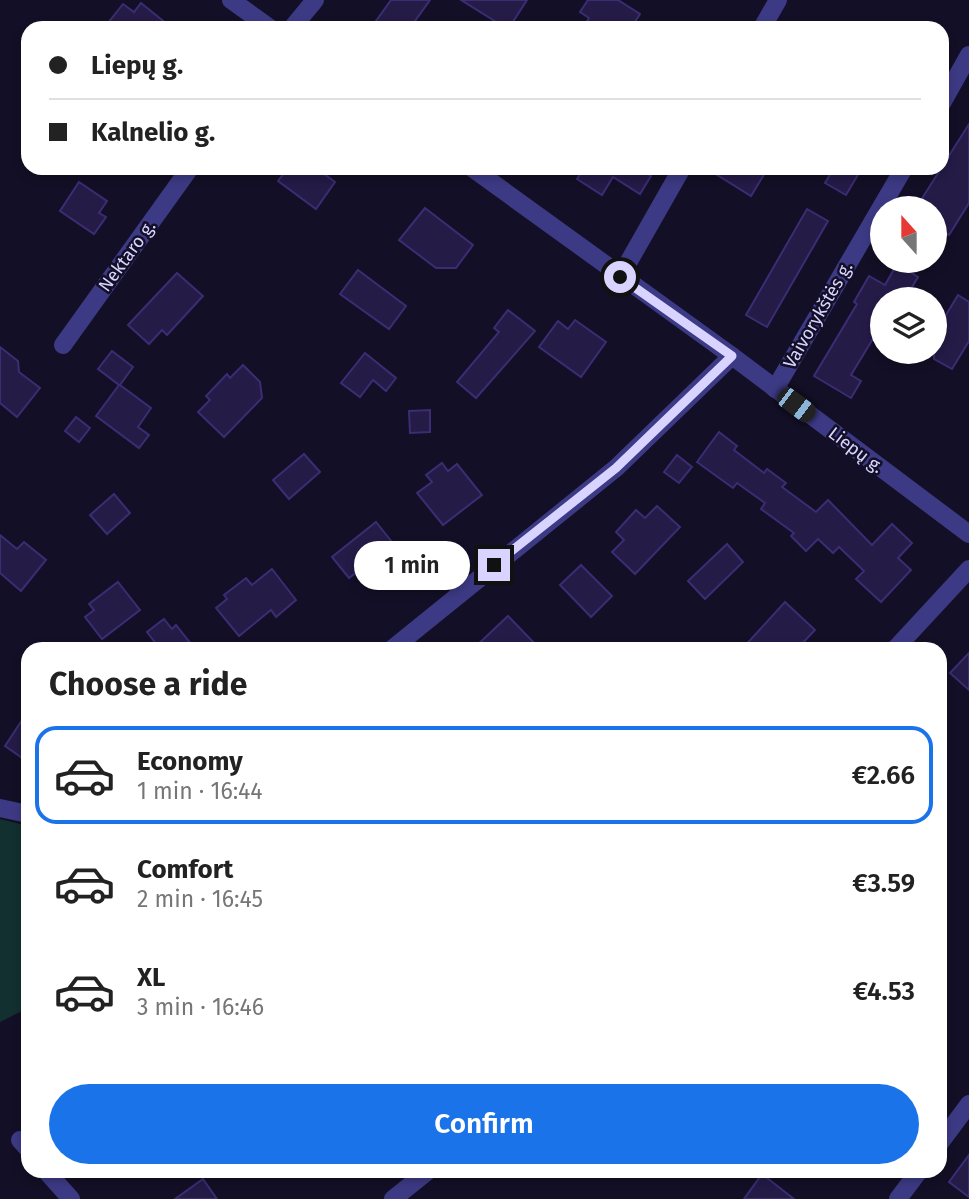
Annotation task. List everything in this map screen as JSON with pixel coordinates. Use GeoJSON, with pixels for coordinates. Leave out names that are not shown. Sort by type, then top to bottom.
{"type":"FeatureCollection","features":[{"type":"Feature","properties":{"kind":"street"},"geometry":{"type":"LineString","coordinates":[[231,0],[260,21]]}},
{"type":"Feature","properties":{"kind":"street"},"geometry":{"type":"LineString","coordinates":[[298,21],[315,0]]}},
{"type":"Feature","properties":{"kind":"street"},"geometry":{"type":"LineString","coordinates":[[766,21],[778,0]]}},
{"type":"Feature","properties":{"kind":"street"},"geometry":{"type":"LineString","coordinates":[[949,91],[969,55]]}},
{"type":"Feature","properties":{"kind":"street","name":"Nektaro g."},"geometry":{"type":"LineString","coordinates":[[63,345],[185,175]]}},
{"type":"Feature","properties":{"kind":"street","name":"Liepų g."},"geometry":{"type":"LineString","coordinates":[[482,175],[732,356],[969,534]]}},
{"type":"Feature","properties":{"kind":"street"},"geometry":{"type":"LineString","coordinates":[[620,277],[678,175]]}},
{"type":"Feature","properties":{"kind":"street","name":"Vaivorykštės g."},"geometry":{"type":"LineString","coordinates":[[775,389],[900,175]]}},
{"type":"Feature","properties":{"kind":"street"},"geometry":{"type":"LineString","coordinates":[[401,642],[616,468],[732,356]]}},
{"type":"Feature","properties":{"kind":"street"},"geometry":{"type":"LineString","coordinates":[[901,642],[969,569]]}},
{"type":"Feature","properties":{"kind":"street"},"geometry":{"type":"LineString","coordinates":[[0,808],[21,812]]}},
{"type":"Feature","properties":{"kind":"street"},"geometry":{"type":"LineString","coordinates":[[947,1134],[969,1104]]}},
{"type":"Feature","properties":{"kind":"street"},"geometry":{"type":"LineString","coordinates":[[53,1178],[71,1199]]}},
{"type":"Feature","properties":{"kind":"street"},"geometry":{"type":"LineString","coordinates":[[393,1199],[419,1178]]}},
{"type":"Feature","properties":{"kind":"street"},"geometry":{"type":"LineString","coordinates":[[898,1199],[914,1178]]}},
{"type":"Feature","properties":{"kind":"green space"},"geometry":{"type":"Polygon","coordinates":[[[0,819],[21,824],[21,1012],[0,1022],[0,819]]]}},
{"type":"Feature","properties":{"kind":"building"},"geometry":{"type":"Polygon","coordinates":[[[391,0],[430,0],[415,21],[376,21],[391,0]]]}},
{"type":"Feature","properties":{"kind":"building"},"geometry":{"type":"Polygon","coordinates":[[[461,0],[527,0],[514,21],[495,21],[461,0]]]}},
{"type":"Feature","properties":{"kind":"building"},"geometry":{"type":"Polygon","coordinates":[[[588,0],[618,0],[640,14],[636,21],[587,21],[589,18],[580,12],[588,0]]]}},
{"type":"Feature","properties":{"kind":"building"},"geometry":{"type":"Polygon","coordinates":[[[141,3],[163,21],[110,21],[123,4],[134,12],[141,3]]]}},
{"type":"Feature","properties":{"kind":"building"},"geometry":{"type":"Polygon","coordinates":[[[969,124],[969,203],[949,235],[947,196],[924,196],[937,175],[949,175],[949,156],[969,124]]]}},
{"type":"Feature","properties":{"kind":"building"},"geometry":{"type":"Polygon","coordinates":[[[283,175],[326,175],[335,182],[316,209],[278,181],[283,175]]]}},
{"type":"Feature","properties":{"kind":"building"},"geometry":{"type":"Polygon","coordinates":[[[580,175],[651,176],[640,194],[613,177],[602,195],[577,179],[580,175]]]}},
{"type":"Feature","properties":{"kind":"building"},"geometry":{"type":"Polygon","coordinates":[[[717,175],[764,175],[751,196],[717,175]]]}},
{"type":"Feature","properties":{"kind":"building"},"geometry":{"type":"Polygon","coordinates":[[[830,175],[858,175],[846,195],[825,183],[830,175]]]}},
{"type":"Feature","properties":{"kind":"building"},"geometry":{"type":"Polygon","coordinates":[[[79,182],[107,201],[99,213],[106,217],[94,234],[60,211],[79,182]]]}},
{"type":"Feature","properties":{"kind":"building"},"geometry":{"type":"Polygon","coordinates":[[[425,208],[473,245],[456,268],[436,268],[399,240],[425,208]]]}},
{"type":"Feature","properties":{"kind":"building"},"geometry":{"type":"Polygon","coordinates":[[[807,209],[828,221],[767,327],[746,315],[807,209]]]}},
{"type":"Feature","properties":{"kind":"building"},"geometry":{"type":"Polygon","coordinates":[[[358,270],[406,306],[389,329],[340,294],[358,270]]]}},
{"type":"Feature","properties":{"kind":"building"},"geometry":{"type":"Polygon","coordinates":[[[177,273],[203,296],[167,335],[162,330],[149,344],[128,325],[177,273]]]}},
{"type":"Feature","properties":{"kind":"building"},"geometry":{"type":"Polygon","coordinates":[[[892,273],[912,273],[918,277],[912,287],[870,287],[870,344],[851,375],[861,381],[851,398],[814,376],[857,304],[854,302],[869,276],[885,285],[892,273]]]}},
{"type":"Feature","properties":{"kind":"building"},"geometry":{"type":"Polygon","coordinates":[[[958,295],[969,302],[969,341],[952,369],[943,364],[947,364],[947,313],[958,295]]]}},
{"type":"Feature","properties":{"kind":"building"},"geometry":{"type":"Polygon","coordinates":[[[508,310],[535,331],[476,398],[457,382],[499,332],[494,328],[508,310]]]}},
{"type":"Feature","properties":{"kind":"building"},"geometry":{"type":"Polygon","coordinates":[[[575,320],[606,342],[581,377],[539,347],[558,321],[568,329],[575,320]]]}},
{"type":"Feature","properties":{"kind":"building"},"geometry":{"type":"Polygon","coordinates":[[[0,347],[18,361],[19,372],[40,388],[17,417],[0,403],[0,347]]]}},
{"type":"Feature","properties":{"kind":"building"},"geometry":{"type":"Polygon","coordinates":[[[112,351],[133,367],[120,385],[151,408],[138,427],[149,435],[139,448],[96,416],[119,385],[98,369],[112,351]]]}},
{"type":"Feature","properties":{"kind":"building"},"geometry":{"type":"Polygon","coordinates":[[[365,353],[396,378],[386,391],[373,380],[360,397],[341,383],[365,353]]]}},
{"type":"Feature","properties":{"kind":"building"},"geometry":{"type":"Polygon","coordinates":[[[243,365],[260,382],[262,398],[224,437],[198,412],[210,400],[206,396],[227,374],[230,378],[243,365]]]}},
{"type":"Feature","properties":{"kind":"building"},"geometry":{"type":"Polygon","coordinates":[[[430,410],[430,432],[410,433],[409,411],[430,410]]]}},
{"type":"Feature","properties":{"kind":"building"},"geometry":{"type":"Polygon","coordinates":[[[76,417],[90,428],[79,442],[65,431],[76,417]]]}},
{"type":"Feature","properties":{"kind":"building"},"geometry":{"type":"Polygon","coordinates":[[[719,432],[737,446],[734,450],[764,473],[767,469],[786,483],[782,487],[816,512],[828,500],[872,545],[892,524],[912,543],[898,558],[911,570],[881,602],[856,579],[864,571],[839,547],[833,553],[818,539],[806,551],[791,536],[794,533],[761,509],[765,503],[737,483],[733,488],[697,462],[719,432]]]}},
{"type":"Feature","properties":{"kind":"building"},"geometry":{"type":"Polygon","coordinates":[[[304,454],[320,472],[289,499],[273,480],[304,454]]]}},
{"type":"Feature","properties":{"kind":"building"},"geometry":{"type":"Polygon","coordinates":[[[677,455],[692,467],[679,483],[664,472],[677,455]]]}},
{"type":"Feature","properties":{"kind":"building"},"geometry":{"type":"Polygon","coordinates":[[[442,463],[448,471],[457,464],[482,495],[443,525],[417,493],[432,482],[426,475],[442,463]]]}},
{"type":"Feature","properties":{"kind":"building"},"geometry":{"type":"Polygon","coordinates":[[[114,494],[130,513],[107,534],[90,515],[114,494]]]}},
{"type":"Feature","properties":{"kind":"building"},"geometry":{"type":"Polygon","coordinates":[[[657,506],[680,527],[635,574],[612,552],[624,540],[616,532],[636,510],[645,518],[657,506]]]}},
{"type":"Feature","properties":{"kind":"building"},"geometry":{"type":"Polygon","coordinates":[[[376,522],[404,557],[377,578],[367,564],[349,578],[332,557],[376,522]]]}},
{"type":"Feature","properties":{"kind":"building"},"geometry":{"type":"Polygon","coordinates":[[[0,535],[17,549],[24,542],[46,560],[21,591],[0,573],[0,535]]]}},
{"type":"Feature","properties":{"kind":"building"},"geometry":{"type":"Polygon","coordinates":[[[727,544],[743,562],[705,599],[688,581],[727,544]]]}},
{"type":"Feature","properties":{"kind":"building"},"geometry":{"type":"Polygon","coordinates":[[[581,565],[612,596],[591,617],[560,585],[581,565]]]}},
{"type":"Feature","properties":{"kind":"building"},"geometry":{"type":"Polygon","coordinates":[[[272,569],[296,600],[276,617],[271,610],[239,636],[216,608],[227,599],[224,595],[246,578],[252,585],[272,569]]]}},
{"type":"Feature","properties":{"kind":"building"},"geometry":{"type":"Polygon","coordinates":[[[118,582],[140,610],[102,639],[85,617],[94,610],[89,604],[118,582]]]}},
{"type":"Feature","properties":{"kind":"building"},"geometry":{"type":"Polygon","coordinates":[[[785,602],[815,630],[804,642],[748,642],[785,602]]]}},
{"type":"Feature","properties":{"kind":"building"},"geometry":{"type":"Polygon","coordinates":[[[508,616],[533,642],[480,642],[508,616]]]}},
{"type":"Feature","properties":{"kind":"building"},"geometry":{"type":"Polygon","coordinates":[[[164,619],[172,629],[176,625],[189,642],[155,642],[147,632],[164,619]]]}},
{"type":"Feature","properties":{"kind":"building"},"geometry":{"type":"Polygon","coordinates":[[[969,653],[969,690],[950,673],[969,653]]]}},
{"type":"Feature","properties":{"kind":"building"},"geometry":{"type":"Polygon","coordinates":[[[21,722],[21,757],[5,746],[21,722]]]}},
{"type":"Feature","properties":{"kind":"building"},"geometry":{"type":"Polygon","coordinates":[[[969,1155],[969,1197],[949,1182],[969,1155]]]}},
{"type":"Feature","properties":{"kind":"building"},"geometry":{"type":"Polygon","coordinates":[[[759,1178],[767,1178],[794,1199],[744,1199],[759,1178]]]}},
{"type":"Feature","properties":{"kind":"building"},"geometry":{"type":"Polygon","coordinates":[[[203,1179],[217,1199],[175,1199],[203,1179]]]}},
{"type":"Feature","properties":{"kind":"route"},"geometry":{"type":"LineString","coordinates":[[494,565],[616,468],[732,356],[620,277]]}}]}
